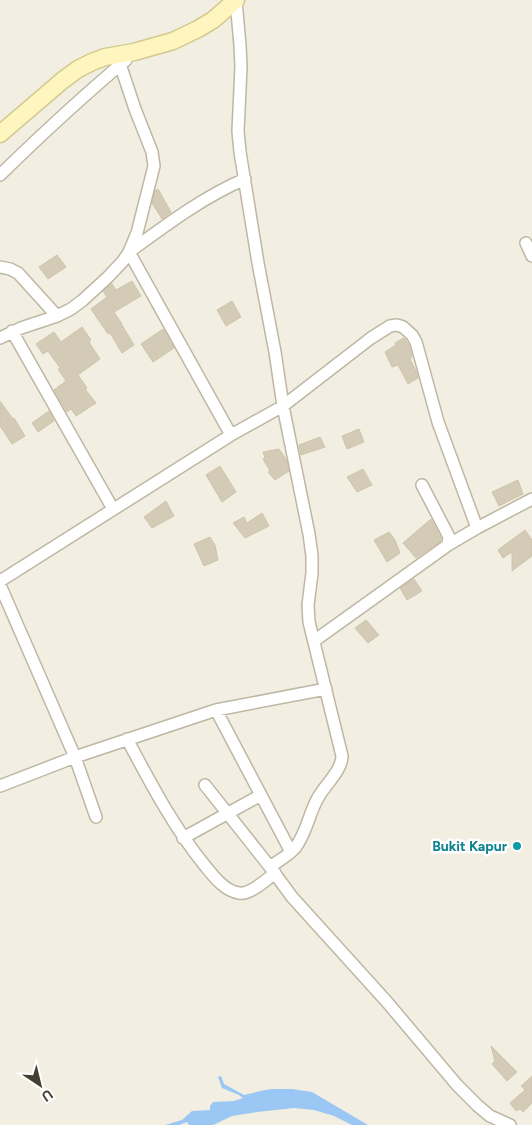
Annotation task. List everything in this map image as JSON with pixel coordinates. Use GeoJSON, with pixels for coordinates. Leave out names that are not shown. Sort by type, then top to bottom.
{"type":"FeatureCollection","features":[{"type":"Feature","properties":{"kind":"street"},"geometry":{"type":"LineString","coordinates":[[0,134],[78,69],[105,57],[134,52],[173,41],[213,20],[236,0]]}},
{"type":"Feature","properties":{"kind":"street"},"geometry":{"type":"LineString","coordinates":[[128,739],[162,804],[183,838],[214,876],[237,893],[245,893],[256,887],[300,841],[316,802],[342,761],[308,614],[312,573],[309,534],[283,406],[258,263],[238,131],[241,67],[236,0]]}},
{"type":"Feature","properties":{"kind":"street"},"geometry":{"type":"LineString","coordinates":[[0,175],[58,119],[134,52]]}},
{"type":"Feature","properties":{"kind":"street"},"geometry":{"type":"LineString","coordinates":[[0,338],[12,331],[57,316],[71,309],[108,277],[129,252],[137,233],[154,166],[152,152],[120,64]]}},
{"type":"Feature","properties":{"kind":"street"},"geometry":{"type":"LineString","coordinates":[[129,252],[184,213],[225,188],[245,179]]}},
{"type":"Feature","properties":{"kind":"street"},"geometry":{"type":"LineString","coordinates":[[526,242],[532,256]]}},
{"type":"Feature","properties":{"kind":"street"},"geometry":{"type":"LineString","coordinates":[[129,252],[231,435]]}},
{"type":"Feature","properties":{"kind":"street"},"geometry":{"type":"LineString","coordinates":[[0,267],[18,273],[57,316]]}},
{"type":"Feature","properties":{"kind":"street"},"geometry":{"type":"LineString","coordinates":[[96,817],[75,757],[0,583],[231,435],[283,406],[371,338],[390,326],[397,325],[403,327],[412,335],[416,342],[438,422],[477,528]]}},
{"type":"Feature","properties":{"kind":"street"},"geometry":{"type":"LineString","coordinates":[[12,331],[113,509]]}},
{"type":"Feature","properties":{"kind":"street"},"geometry":{"type":"LineString","coordinates":[[422,485],[449,537],[448,546]]}},
{"type":"Feature","properties":{"kind":"street"},"geometry":{"type":"LineString","coordinates":[[314,641],[448,546],[477,528],[532,499]]}},
{"type":"Feature","properties":{"kind":"street"},"geometry":{"type":"LineString","coordinates":[[0,786],[75,757],[216,710],[326,689]]}},
{"type":"Feature","properties":{"kind":"street"},"geometry":{"type":"LineString","coordinates":[[216,710],[291,852]]}},
{"type":"Feature","properties":{"kind":"street"},"geometry":{"type":"LineString","coordinates":[[205,784],[292,896],[464,1092],[490,1116],[510,1125]]}},
{"type":"Feature","properties":{"kind":"street"},"geometry":{"type":"LineString","coordinates":[[183,838],[261,795]]}},
{"type":"Feature","properties":{"kind":"water"},"geometry":{"type":"Polygon","coordinates":[[[221,1076],[224,1084],[244,1095],[273,1089],[312,1092],[368,1125],[352,1125],[334,1116],[314,1110],[294,1108],[232,1116],[213,1125],[189,1125],[187,1122],[179,1125],[165,1125],[182,1120],[192,1111],[210,1110],[213,1102],[234,1101],[243,1098],[222,1088],[218,1077],[221,1076]]]}},
{"type":"Feature","properties":{"kind":"building"},"geometry":{"type":"Polygon","coordinates":[[[158,189],[171,212],[162,219],[152,203],[155,191],[158,189]]]}},
{"type":"Feature","properties":{"kind":"building"},"geometry":{"type":"Polygon","coordinates":[[[57,255],[66,267],[48,279],[39,267],[57,255]]]}},
{"type":"Feature","properties":{"kind":"building"},"geometry":{"type":"Polygon","coordinates":[[[132,281],[141,296],[114,312],[134,345],[122,353],[110,333],[108,334],[91,309],[107,297],[103,291],[112,284],[116,290],[132,281]]]}},
{"type":"Feature","properties":{"kind":"building"},"geometry":{"type":"Polygon","coordinates":[[[232,301],[241,317],[226,326],[217,310],[232,301]]]}},
{"type":"Feature","properties":{"kind":"building"},"geometry":{"type":"Polygon","coordinates":[[[82,327],[100,359],[78,375],[87,388],[85,389],[96,403],[76,416],[71,409],[67,412],[54,390],[66,381],[58,369],[60,368],[48,351],[43,354],[36,344],[54,332],[61,342],[82,327]]]}},
{"type":"Feature","properties":{"kind":"building"},"geometry":{"type":"Polygon","coordinates":[[[163,329],[174,348],[153,362],[141,344],[163,329]]]}},
{"type":"Feature","properties":{"kind":"building"},"geometry":{"type":"Polygon","coordinates":[[[404,338],[409,345],[412,357],[410,359],[418,378],[408,384],[398,365],[392,367],[385,352],[404,338]]]}},
{"type":"Feature","properties":{"kind":"building"},"geometry":{"type":"Polygon","coordinates":[[[0,401],[14,418],[25,436],[12,444],[0,426],[0,401]]]}},
{"type":"Feature","properties":{"kind":"building"},"geometry":{"type":"Polygon","coordinates":[[[49,411],[54,421],[38,432],[32,423],[49,411]]]}},
{"type":"Feature","properties":{"kind":"building"},"geometry":{"type":"Polygon","coordinates":[[[359,429],[364,442],[347,449],[342,436],[359,429]]]}},
{"type":"Feature","properties":{"kind":"building"},"geometry":{"type":"Polygon","coordinates":[[[320,437],[325,447],[301,455],[299,445],[320,437]]]}},
{"type":"Feature","properties":{"kind":"building"},"geometry":{"type":"Polygon","coordinates":[[[279,449],[286,459],[289,471],[275,480],[268,472],[270,471],[263,459],[265,458],[263,452],[279,449]]]}},
{"type":"Feature","properties":{"kind":"building"},"geometry":{"type":"Polygon","coordinates":[[[220,466],[236,492],[222,502],[206,475],[220,466]]]}},
{"type":"Feature","properties":{"kind":"building"},"geometry":{"type":"Polygon","coordinates":[[[363,469],[372,485],[357,492],[347,477],[363,469]]]}},
{"type":"Feature","properties":{"kind":"building"},"geometry":{"type":"Polygon","coordinates":[[[518,480],[523,494],[499,506],[492,492],[518,480]]]}},
{"type":"Feature","properties":{"kind":"building"},"geometry":{"type":"Polygon","coordinates":[[[166,501],[174,516],[152,528],[144,517],[166,501]]]}},
{"type":"Feature","properties":{"kind":"building"},"geometry":{"type":"Polygon","coordinates":[[[262,513],[269,526],[245,538],[233,523],[244,517],[247,523],[262,513]]]}},
{"type":"Feature","properties":{"kind":"building"},"geometry":{"type":"Polygon","coordinates":[[[431,519],[441,541],[416,558],[403,543],[431,519]]]}},
{"type":"Feature","properties":{"kind":"building"},"geometry":{"type":"Polygon","coordinates":[[[525,530],[532,540],[532,556],[512,571],[512,552],[503,558],[498,550],[525,530]]]}},
{"type":"Feature","properties":{"kind":"building"},"geometry":{"type":"Polygon","coordinates":[[[389,532],[395,540],[400,553],[387,562],[374,540],[389,532]]]}},
{"type":"Feature","properties":{"kind":"building"},"geometry":{"type":"Polygon","coordinates":[[[210,537],[215,545],[218,560],[204,566],[194,544],[210,537]]]}},
{"type":"Feature","properties":{"kind":"building"},"geometry":{"type":"Polygon","coordinates":[[[414,579],[422,591],[407,600],[400,588],[414,579]]]}},
{"type":"Feature","properties":{"kind":"building"},"geometry":{"type":"Polygon","coordinates":[[[366,620],[379,635],[368,643],[355,628],[366,620]]]}},
{"type":"Feature","properties":{"kind":"building"},"geometry":{"type":"Polygon","coordinates":[[[491,1046],[517,1072],[507,1081],[492,1064],[495,1061],[491,1046]]]}},
{"type":"Feature","properties":{"kind":"building"},"geometry":{"type":"Polygon","coordinates":[[[532,1076],[532,1103],[523,1112],[520,1109],[516,1111],[510,1103],[525,1090],[521,1086],[532,1076]]]}},
{"type":"Feature","properties":{"kind":"place","name":"Bukit Kapur"},"geometry":{"type":"Point","coordinates":[517,846]}}]}
